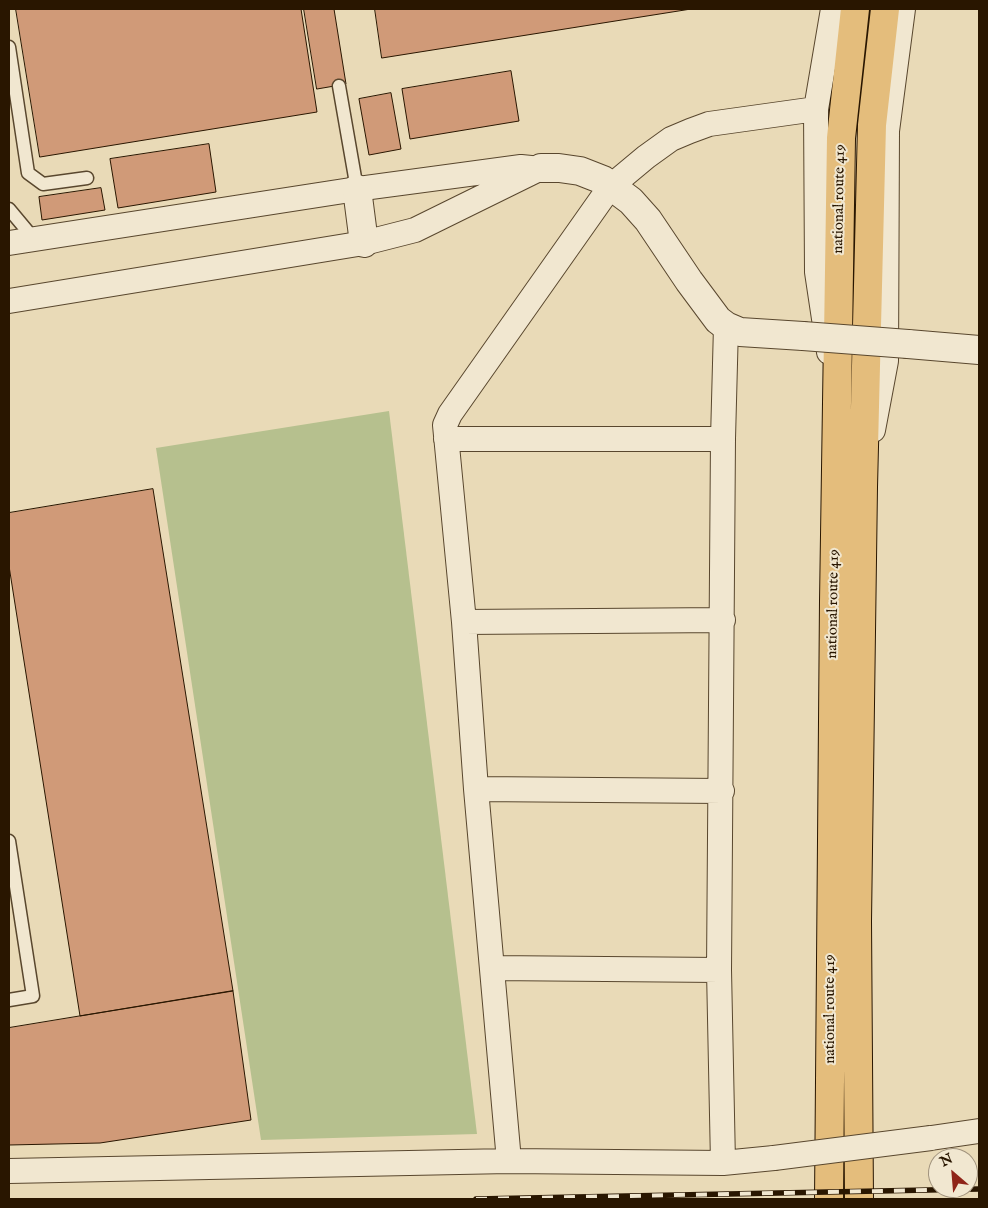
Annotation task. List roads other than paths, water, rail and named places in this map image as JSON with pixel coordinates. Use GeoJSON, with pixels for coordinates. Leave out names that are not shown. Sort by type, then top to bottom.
{"type":"FeatureCollection","features":[{"type":"Feature","properties":{"kind":"highway","name":"national route 419"},"geometry":{"type":"LineString","coordinates":[[855,9],[841,138],[837,415],[844,921],[859,1199]]}},
{"type":"Feature","properties":{"kind":"highway","name":"national route 419"},"geometry":{"type":"LineString","coordinates":[[829,1199],[844,921],[863,487],[872,126],[885,9]]}},
{"type":"Feature","properties":{"kind":"highway"},"geometry":{"type":"LineString","coordinates":[[812,1199],[812,1052],[844,921]]}},
{"type":"Feature","properties":{"kind":"highway"},"geometry":{"type":"LineString","coordinates":[[844,921],[877,1096],[877,1199]]}},
{"type":"Feature","properties":{"kind":"street"},"geometry":{"type":"LineString","coordinates":[[832,9],[816,109],[817,272],[837,415]]}},
{"type":"Feature","properties":{"kind":"street"},"geometry":{"type":"LineString","coordinates":[[863,487],[886,361],[887,131],[903,9]]}},
{"type":"Feature","properties":{"kind":"street"},"geometry":{"type":"LineString","coordinates":[[509,1161],[476,789],[464,622],[445,425],[450,414],[610,187],[652,153],[671,140],[690,131],[709,124],[816,109]]}},
{"type":"Feature","properties":{"kind":"street"},"geometry":{"type":"LineString","coordinates":[[9,243],[357,189],[521,167],[559,168],[580,171],[602,180],[641,210],[689,281],[718,320],[726,326],[740,332],[979,350]]}},
{"type":"Feature","properties":{"kind":"street"},"geometry":{"type":"LineString","coordinates":[[9,301],[364,243],[415,230],[541,168]]}},
{"type":"Feature","properties":{"kind":"street"},"geometry":{"type":"LineString","coordinates":[[357,189],[364,243]]}},
{"type":"Feature","properties":{"kind":"street"},"geometry":{"type":"LineString","coordinates":[[722,1163],[719,970],[722,791],[723,439],[726,326]]}},
{"type":"Feature","properties":{"kind":"street"},"geometry":{"type":"LineString","coordinates":[[446,439],[723,439]]}},
{"type":"Feature","properties":{"kind":"street"},"geometry":{"type":"LineString","coordinates":[[464,622],[723,620]]}},
{"type":"Feature","properties":{"kind":"street"},"geometry":{"type":"LineString","coordinates":[[476,789],[722,791]]}},
{"type":"Feature","properties":{"kind":"street"},"geometry":{"type":"LineString","coordinates":[[492,968],[719,970]]}},
{"type":"Feature","properties":{"kind":"street"},"geometry":{"type":"LineString","coordinates":[[9,1171],[509,1161],[722,1163],[979,1131]]}},
{"type":"Feature","properties":{"kind":"lane"},"geometry":{"type":"LineString","coordinates":[[9,47],[28,173],[43,184],[87,178]]}},
{"type":"Feature","properties":{"kind":"lane"},"geometry":{"type":"LineString","coordinates":[[339,86],[357,189]]}},
{"type":"Feature","properties":{"kind":"lane"},"geometry":{"type":"LineString","coordinates":[[9,209],[34,239]]}},
{"type":"Feature","properties":{"kind":"lane"},"geometry":{"type":"LineString","coordinates":[[9,841],[33,996],[9,1000]]}},
{"type":"Feature","properties":{"kind":"railway"},"geometry":{"type":"LineString","coordinates":[[476,1199],[979,1189]]}}]}
